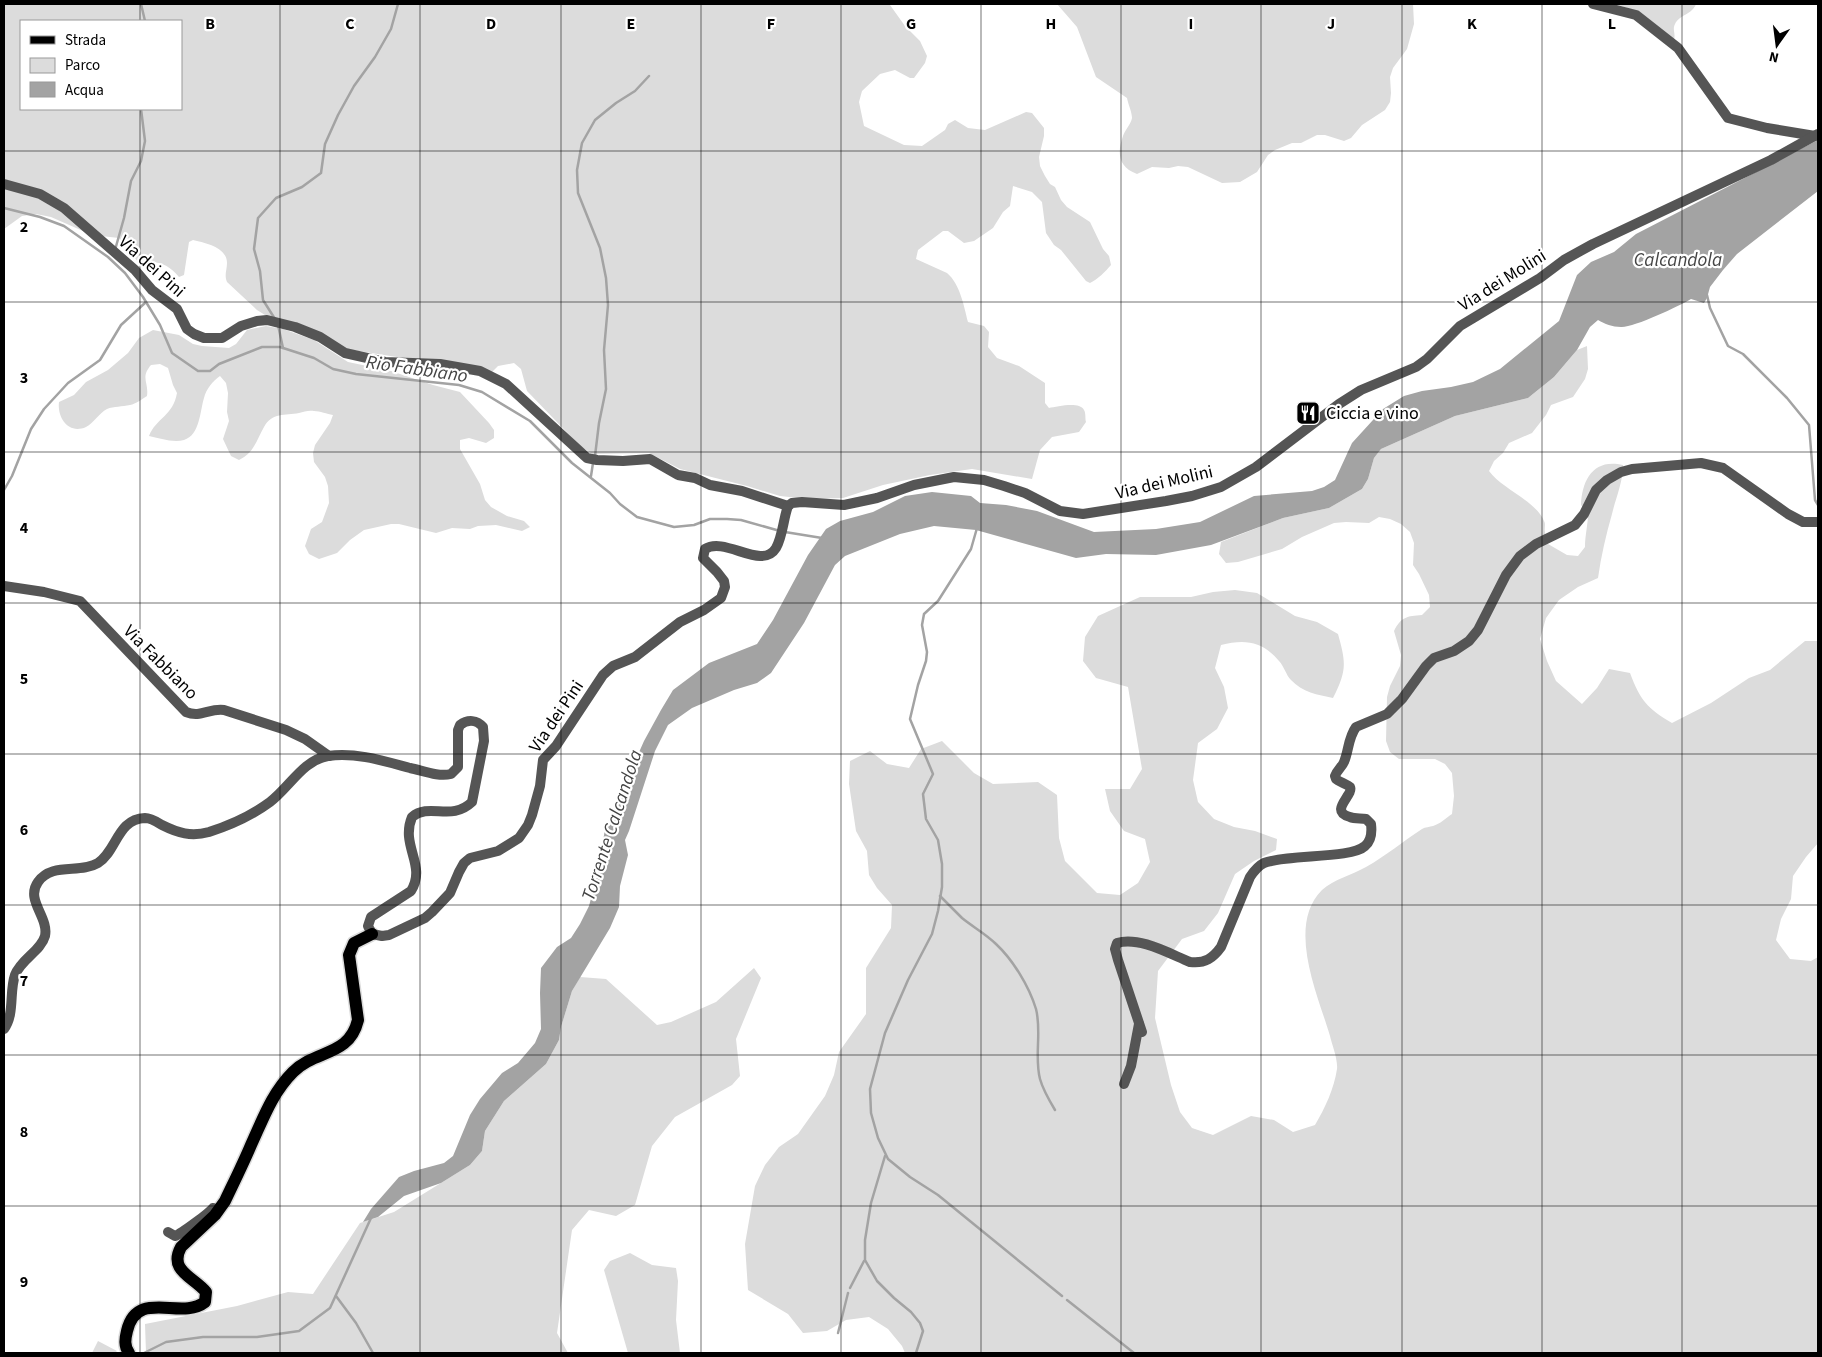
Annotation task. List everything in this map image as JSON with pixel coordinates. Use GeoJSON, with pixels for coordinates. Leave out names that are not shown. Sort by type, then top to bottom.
{"type":"FeatureCollection","features":[{"type":"Feature","properties":{"kind":"main road"},"geometry":{"type":"LineString","coordinates":[[128,1351],[125,1340],[127,1328],[136,1313],[143,1309],[158,1307],[198,1307],[205,1302],[206,1292],[184,1273],[178,1262],[178,1252],[215,1216],[225,1201],[280,1086],[304,1063],[344,1045],[356,1030],[358,1020],[357,1007],[350,973],[349,955],[354,943],[372,934]]}},
{"type":"Feature","properties":{"kind":"street"},"geometry":{"type":"LineString","coordinates":[[1593,4],[1636,16],[1678,48],[1728,118],[1767,128],[1817,135]]}},
{"type":"Feature","properties":{"kind":"street","name":"Via dei Molini"},"geometry":{"type":"LineString","coordinates":[[787,508],[792,503],[802,502],[844,505],[877,498],[914,485],[954,477],[984,480],[1025,493],[1060,511],[1083,514],[1192,496],[1221,487],[1256,467],[1338,404],[1361,390],[1416,366],[1427,359],[1460,326],[1540,278],[1564,260],[1593,244],[1771,160],[1817,135]]}},
{"type":"Feature","properties":{"kind":"street","name":"Via dei Pini"},"geometry":{"type":"LineString","coordinates":[[4,184],[40,194],[64,208],[135,270],[152,290],[177,309],[187,329],[194,334],[204,338],[222,338],[241,326],[267,320],[295,327],[320,337],[345,353],[384,362],[440,364],[480,371],[506,384],[587,458],[614,461],[650,458],[678,475],[695,478],[710,485],[742,491],[787,508],[782,533],[774,550],[766,555],[754,556],[718,545],[705,549],[703,558],[724,581],[725,587],[721,598],[704,610],[680,622],[635,657],[613,666],[603,675],[556,746],[543,760],[540,786],[532,815],[519,838],[498,851],[470,858],[464,863],[450,892],[426,918],[389,935],[372,934]]}},
{"type":"Feature","properties":{"kind":"street"},"geometry":{"type":"LineString","coordinates":[[1124,1084],[1131,1066],[1141,1027],[1124,982],[1115,949],[1117,943],[1126,940],[1138,942],[1190,962],[1206,961],[1214,956],[1221,946],[1241,896],[1256,869],[1263,864],[1286,858],[1331,854],[1361,849],[1366,845],[1370,839],[1371,824],[1366,819],[1350,817],[1344,814],[1342,802],[1350,794],[1351,790],[1334,776],[1343,765],[1353,731],[1356,727],[1387,714],[1434,658],[1454,651],[1469,641],[1478,630],[1506,575],[1520,556],[1536,544],[1575,525],[1584,514],[1596,490],[1607,480],[1621,472],[1632,469],[1681,464],[1712,465],[1722,468],[1788,514],[1803,522],[1818,522]]}},
{"type":"Feature","properties":{"kind":"street","name":"Via Fabbiano"},"geometry":{"type":"LineString","coordinates":[[4,586],[44,592],[80,602],[87,607],[116,640],[186,712],[199,715],[216,709],[224,710],[286,730],[305,739],[329,756]]}},
{"type":"Feature","properties":{"kind":"street"},"geometry":{"type":"LineString","coordinates":[[4,1029],[9,1019],[12,986],[16,973],[42,942],[45,935],[42,916],[34,898],[37,883],[42,878],[58,870],[90,867],[99,862],[105,857],[121,831],[131,821],[139,818],[147,818],[179,834],[193,835],[208,832],[242,820],[271,801],[300,772],[320,758],[329,756],[361,757],[432,774],[447,775],[456,771],[458,767],[458,730],[460,725],[468,721],[476,722],[483,727],[484,732],[476,788],[472,802],[459,811],[423,811],[412,817],[408,840],[416,869],[415,885],[411,891],[369,920],[368,927],[372,934]]}},
{"type":"Feature","properties":{"kind":"street"},"geometry":{"type":"LineString","coordinates":[[168,1232],[175,1236],[179,1235],[208,1214],[234,1182]]}},
{"type":"Feature","properties":{"kind":"green space"},"geometry":{"type":"Polygon","coordinates":[[[4,4],[890,5],[905,26],[920,41],[927,56],[925,63],[914,78],[910,78],[895,70],[880,74],[862,91],[859,102],[864,126],[904,145],[922,146],[945,130],[948,124],[955,120],[968,128],[985,130],[1026,112],[1032,113],[1044,128],[1039,157],[1040,166],[1045,176],[1050,184],[1055,187],[1061,200],[1067,207],[1090,222],[1103,249],[1109,256],[1111,265],[1093,282],[1086,281],[1061,250],[1054,245],[1046,233],[1042,202],[1032,192],[1013,186],[1010,206],[1003,212],[993,228],[974,241],[964,243],[948,231],[943,231],[918,250],[916,259],[947,273],[955,283],[961,296],[968,322],[984,326],[989,332],[988,347],[997,358],[1019,366],[1045,383],[1045,403],[1049,408],[1068,405],[1081,407],[1085,413],[1086,422],[1079,432],[1052,437],[1040,450],[1032,479],[972,469],[930,475],[883,485],[843,498],[808,499],[780,496],[680,469],[649,453],[593,454],[581,447],[527,391],[521,369],[514,363],[498,366],[492,372],[346,349],[323,334],[265,315],[227,282],[226,258],[219,249],[209,244],[193,240],[189,242],[184,275],[179,277],[169,267],[161,263],[147,262],[142,267],[119,238],[92,235],[51,217],[36,214],[22,216],[4,229],[4,4]]]}},
{"type":"Feature","properties":{"kind":"green space"},"geometry":{"type":"Polygon","coordinates":[[[1057,4],[1413,4],[1414,24],[1407,49],[1393,68],[1390,77],[1390,102],[1385,110],[1362,125],[1351,138],[1344,141],[1325,135],[1317,135],[1301,143],[1292,143],[1268,155],[1257,172],[1240,182],[1222,183],[1188,167],[1152,167],[1137,174],[1126,167],[1121,159],[1120,148],[1123,136],[1132,118],[1127,98],[1096,77],[1077,27],[1057,4]]]}},
{"type":"Feature","properties":{"kind":"green space"},"geometry":{"type":"Polygon","coordinates":[[[1612,4],[1696,4],[1692,10],[1675,24],[1674,40],[1637,13],[1612,4]]]}},
{"type":"Feature","properties":{"kind":"green space"},"geometry":{"type":"Polygon","coordinates":[[[266,326],[283,329],[314,340],[348,362],[391,371],[460,392],[494,430],[494,438],[486,443],[469,438],[460,440],[460,449],[480,484],[485,500],[491,507],[507,516],[524,521],[530,527],[522,531],[496,525],[478,526],[470,529],[452,528],[436,533],[399,524],[391,524],[364,530],[337,553],[319,559],[309,554],[305,546],[311,529],[322,522],[329,503],[328,486],[325,477],[314,462],[313,453],[315,445],[330,423],[333,415],[319,411],[310,411],[275,417],[267,422],[257,442],[248,454],[239,460],[231,456],[223,439],[229,421],[227,412],[228,393],[226,383],[220,376],[206,391],[196,428],[189,437],[184,440],[175,441],[149,436],[172,407],[177,393],[168,368],[160,364],[151,365],[148,369],[145,377],[147,396],[137,403],[107,409],[89,425],[80,429],[69,427],[62,419],[59,402],[74,395],[86,382],[108,370],[128,353],[139,338],[153,330],[179,335],[193,344],[229,348],[236,344],[247,330],[266,326]]]}},
{"type":"Feature","properties":{"kind":"green space"},"geometry":{"type":"Polygon","coordinates":[[[1587,346],[1588,369],[1585,379],[1573,397],[1551,405],[1532,433],[1509,443],[1503,453],[1494,461],[1489,471],[1502,484],[1527,501],[1540,514],[1545,522],[1545,534],[1548,544],[1567,555],[1578,556],[1585,547],[1588,513],[1581,505],[1587,479],[1597,468],[1604,465],[1623,465],[1621,483],[1606,538],[1598,578],[1578,587],[1559,600],[1546,618],[1540,639],[1556,681],[1582,704],[1597,688],[1609,669],[1630,673],[1641,697],[1650,708],[1672,723],[1711,703],[1749,678],[1770,670],[1805,641],[1818,641],[1818,843],[1793,876],[1791,899],[1781,919],[1776,940],[1790,959],[1811,961],[1818,957],[1818,1353],[905,1353],[902,1346],[888,1329],[869,1317],[846,1320],[827,1331],[803,1333],[788,1314],[748,1290],[745,1244],[755,1186],[765,1165],[779,1147],[798,1134],[825,1096],[834,1075],[839,1052],[866,1014],[866,968],[891,928],[892,905],[877,888],[869,875],[867,851],[856,831],[849,784],[850,761],[870,751],[887,764],[909,768],[921,749],[942,741],[974,773],[993,784],[1038,782],[1057,795],[1059,838],[1065,861],[1097,893],[1120,895],[1138,883],[1150,862],[1145,839],[1124,831],[1110,811],[1105,789],[1130,789],[1142,769],[1128,687],[1096,678],[1083,661],[1085,637],[1098,616],[1140,597],[1191,597],[1235,590],[1257,593],[1295,616],[1317,622],[1338,634],[1343,652],[1344,666],[1341,680],[1333,698],[1310,692],[1295,684],[1273,654],[1260,646],[1245,642],[1221,645],[1215,668],[1224,687],[1228,708],[1217,729],[1198,743],[1193,780],[1198,802],[1214,819],[1234,827],[1255,831],[1277,839],[1276,850],[1254,861],[1235,874],[1218,913],[1204,931],[1182,939],[1158,971],[1155,1018],[1171,1085],[1180,1112],[1192,1128],[1213,1135],[1251,1116],[1274,1120],[1293,1132],[1315,1125],[1326,1105],[1336,1076],[1337,1065],[1335,1052],[1308,961],[1306,922],[1312,905],[1327,886],[1366,867],[1422,829],[1438,824],[1452,814],[1454,796],[1452,773],[1445,764],[1435,759],[1399,759],[1390,752],[1386,741],[1387,697],[1400,666],[1401,655],[1394,631],[1402,620],[1422,615],[1430,607],[1429,595],[1413,565],[1414,543],[1410,532],[1401,524],[1390,519],[1379,517],[1369,523],[1334,523],[1302,537],[1282,549],[1238,562],[1226,563],[1219,554],[1221,542],[1283,518],[1329,508],[1362,489],[1368,479],[1374,458],[1381,449],[1455,416],[1528,398],[1554,377],[1577,350],[1587,346]]]}},
{"type":"Feature","properties":{"kind":"green space"},"geometry":{"type":"Polygon","coordinates":[[[754,968],[761,978],[736,1039],[740,1076],[732,1085],[675,1117],[652,1146],[635,1205],[616,1216],[589,1210],[572,1230],[557,1333],[568,1353],[146,1353],[145,1324],[237,1306],[288,1292],[313,1294],[360,1223],[394,1212],[470,1165],[482,1151],[485,1131],[504,1101],[546,1064],[559,1040],[572,991],[580,977],[606,979],[657,1025],[671,1022],[716,1002],[754,968]]]}},
{"type":"Feature","properties":{"kind":"green space"},"geometry":{"type":"Polygon","coordinates":[[[630,1253],[652,1265],[676,1268],[678,1281],[676,1320],[680,1353],[628,1353],[604,1270],[610,1261],[630,1253]]]}},
{"type":"Feature","properties":{"kind":"green space"},"geometry":{"type":"Polygon","coordinates":[[[98,1341],[117,1351],[115,1353],[92,1353],[98,1341]]]}},
{"type":"Feature","properties":{"kind":"water","name":"Calcandola"},"geometry":{"type":"Polygon","coordinates":[[[1818,140],[1818,191],[1737,254],[1710,287],[1704,303],[1691,299],[1656,316],[1621,327],[1612,326],[1598,320],[1590,327],[1577,350],[1554,377],[1528,398],[1455,416],[1381,449],[1374,458],[1368,479],[1362,489],[1329,508],[1283,518],[1211,545],[1156,555],[1106,554],[1076,558],[976,530],[934,526],[900,534],[845,556],[835,565],[804,623],[771,673],[757,683],[734,690],[692,708],[668,725],[655,751],[625,840],[628,855],[620,886],[619,907],[610,928],[572,991],[559,1040],[546,1064],[504,1101],[485,1131],[482,1151],[470,1165],[441,1183],[404,1196],[378,1217],[363,1222],[371,1209],[399,1177],[444,1163],[453,1156],[470,1115],[480,1099],[502,1073],[518,1063],[535,1043],[541,1029],[541,968],[557,947],[571,938],[589,906],[598,872],[605,829],[644,741],[661,710],[673,690],[709,663],[757,644],[773,620],[808,555],[826,529],[840,521],[873,512],[905,496],[932,492],[971,496],[980,503],[1006,505],[1037,511],[1094,532],[1156,529],[1200,522],[1254,496],[1312,491],[1324,487],[1335,480],[1352,443],[1383,409],[1404,396],[1473,382],[1500,369],[1559,321],[1577,275],[1591,262],[1614,252],[1636,234],[1818,140]]]}},
{"type":"Feature","properties":{"kind":"waterway"},"geometry":{"type":"LineString","coordinates":[[141,4],[145,20]]}},
{"type":"Feature","properties":{"kind":"waterway"},"geometry":{"type":"LineString","coordinates":[[275,319],[263,300],[260,271],[254,249],[258,218],[276,198],[302,187],[321,173],[325,144],[338,115],[354,86],[375,57],[391,29],[398,4]]}},
{"type":"Feature","properties":{"kind":"waterway"},"geometry":{"type":"LineString","coordinates":[[595,456],[606,389],[604,350],[608,305],[606,278],[600,248],[578,193],[577,170],[582,143],[595,120],[635,91],[649,76]]}},
{"type":"Feature","properties":{"kind":"waterway"},"geometry":{"type":"LineString","coordinates":[[115,250],[124,218],[131,181],[141,161],[145,141],[141,110]]}},
{"type":"Feature","properties":{"kind":"waterway","name":"Rio Fabbiano"},"geometry":{"type":"LineString","coordinates":[[4,208],[40,217],[64,226],[108,257],[125,273],[143,297],[160,325],[172,353],[198,371],[210,371],[219,364],[262,347],[280,347],[314,358],[333,369],[356,374],[459,385],[482,392],[530,421],[572,463],[637,517],[674,527],[694,525],[710,519],[741,520],[780,531]]}},
{"type":"Feature","properties":{"kind":"waterway"},"geometry":{"type":"LineString","coordinates":[[1707,295],[1710,308],[1728,346],[1743,354],[1787,398],[1809,425],[1815,500],[1818,505]]}},
{"type":"Feature","properties":{"kind":"waterway"},"geometry":{"type":"LineString","coordinates":[[4,490],[12,476],[31,429],[44,409],[68,383],[100,360],[121,325],[146,302]]}},
{"type":"Feature","properties":{"kind":"waterway"},"geometry":{"type":"LineString","coordinates":[[278,325],[283,348]]}},
{"type":"Feature","properties":{"kind":"waterway"},"geometry":{"type":"LineString","coordinates":[[591,476],[593,463]]}},
{"type":"Feature","properties":{"kind":"waterway"},"geometry":{"type":"LineString","coordinates":[[977,528],[971,549],[938,601],[924,614],[922,625],[927,652],[926,661],[910,719],[933,774],[923,794],[926,819],[938,840],[942,864],[942,887],[932,934],[908,980],[885,1033],[870,1089],[871,1113],[878,1138],[888,1159],[910,1177],[938,1195],[1062,1296]]}},
{"type":"Feature","properties":{"kind":"waterway","name":"Rio Fabbiano"},"geometry":{"type":"LineString","coordinates":[[785,532],[822,538]]}},
{"type":"Feature","properties":{"kind":"waterway"},"geometry":{"type":"LineString","coordinates":[[940,896],[962,918],[1002,950],[1025,983],[1033,1000],[1038,1018],[1038,1070],[1040,1079],[1044,1091],[1055,1110]]}},
{"type":"Feature","properties":{"kind":"waterway"},"geometry":{"type":"LineString","coordinates":[[885,1156],[871,1203],[865,1240],[865,1260],[877,1281],[911,1312],[920,1323],[923,1331],[916,1353]]}},
{"type":"Feature","properties":{"kind":"waterway","name":"Torrente Calcandola"},"geometry":{"type":"LineString","coordinates":[[144,1353],[166,1342],[203,1337],[257,1337],[299,1331],[330,1308],[371,1218]]}},
{"type":"Feature","properties":{"kind":"waterway"},"geometry":{"type":"LineString","coordinates":[[850,1288],[864,1261]]}},
{"type":"Feature","properties":{"kind":"waterway"},"geometry":{"type":"LineString","coordinates":[[838,1333],[848,1293]]}},
{"type":"Feature","properties":{"kind":"waterway"},"geometry":{"type":"LineString","coordinates":[[336,1296],[356,1323],[373,1353]]}},
{"type":"Feature","properties":{"kind":"waterway"},"geometry":{"type":"LineString","coordinates":[[1067,1300],[1134,1353]]}},
{"type":"Feature","properties":{"kind":"place","name":"Ciccia e vino"},"geometry":{"type":"Point","coordinates":[1308,413]}}]}
